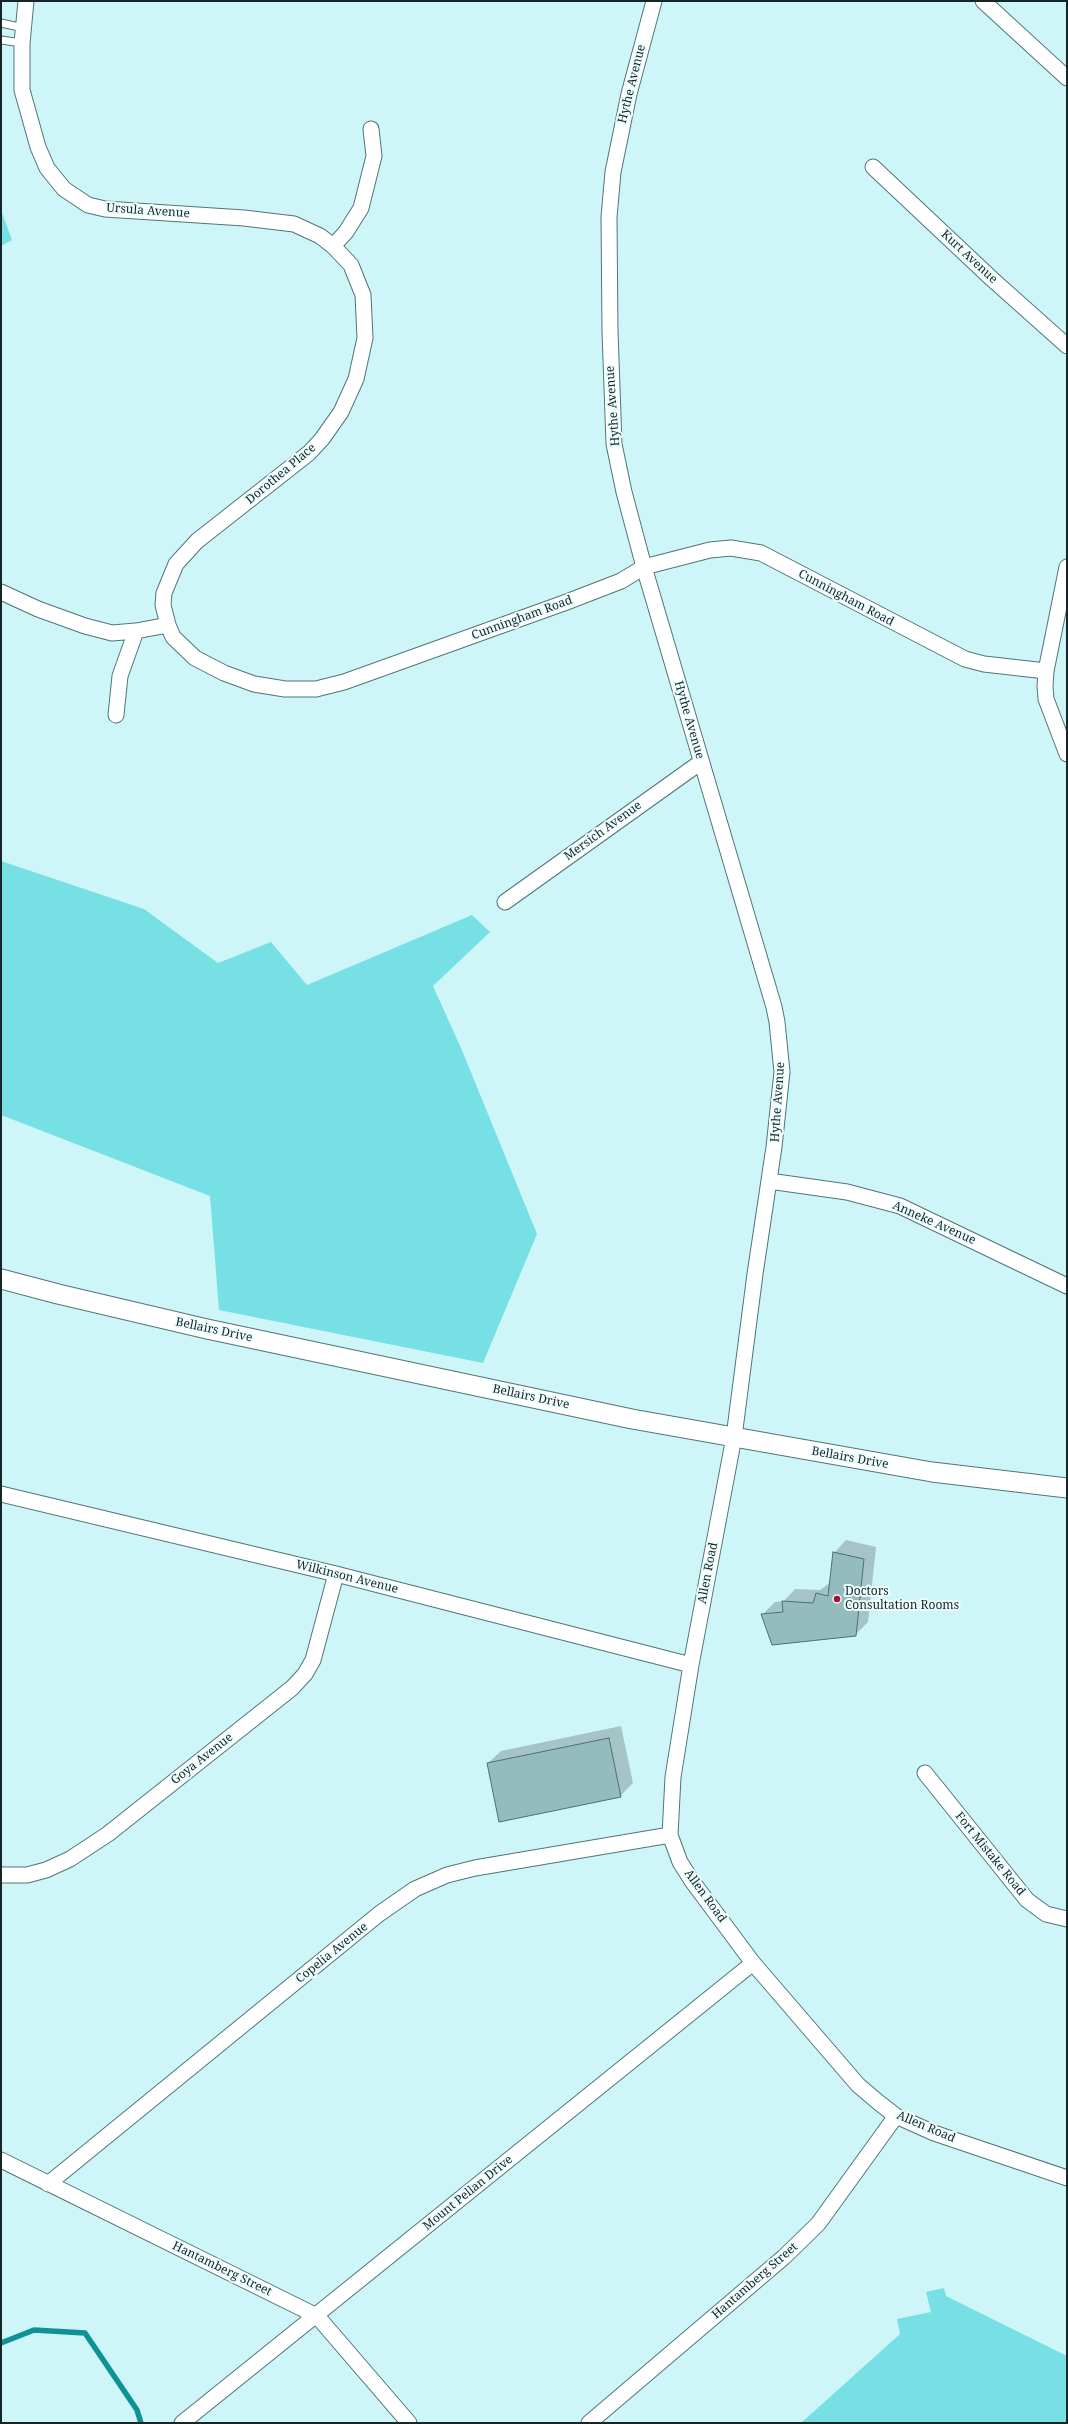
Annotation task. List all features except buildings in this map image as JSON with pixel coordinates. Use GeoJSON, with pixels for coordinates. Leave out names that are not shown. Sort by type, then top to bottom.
{"type":"FeatureCollection","features":[{"type":"Feature","properties":{"kind":"street","name":"Ursula Avenue"},"geometry":{"type":"LineString","coordinates":[[26,1],[23,36],[22,90],[38,147],[47,168],[56,180],[77,199],[105,209],[244,218],[294,224],[320,236],[333,246]]}},
{"type":"Feature","properties":{"kind":"street","name":"Hythe Avenue"},"geometry":{"type":"LineString","coordinates":[[654,1],[619,137],[613,172],[609,217],[610,385],[614,444],[624,492],[644,567],[777,1022],[782,1072],[769,1181],[734,1437]]}},
{"type":"Feature","properties":{"kind":"street"},"geometry":{"type":"LineString","coordinates":[[983,1],[1067,78]]}},
{"type":"Feature","properties":{"kind":"street"},"geometry":{"type":"LineString","coordinates":[[333,246],[346,232],[361,208],[374,156],[371,129]]}},
{"type":"Feature","properties":{"kind":"street","name":"Kurt Avenue"},"geometry":{"type":"LineString","coordinates":[[873,167],[992,279],[1067,346]]}},
{"type":"Feature","properties":{"kind":"street","name":"Dorothea Place"},"geometry":{"type":"LineString","coordinates":[[168,626],[163,605],[164,593],[176,564],[197,541],[308,453],[322,439],[341,412],[356,379],[365,338],[365,306],[358,278],[350,265],[333,246]]}},
{"type":"Feature","properties":{"kind":"street","name":"Cunningham Road"},"geometry":{"type":"LineString","coordinates":[[168,626],[173,638],[195,658],[224,673],[254,684],[285,689],[316,689],[344,682],[564,603],[621,581],[644,567],[710,550],[731,548],[761,553],[965,659],[984,664],[1046,671]]}},
{"type":"Feature","properties":{"kind":"street"},"geometry":{"type":"LineString","coordinates":[[1067,567],[1046,671],[1046,699],[1067,754]]}},
{"type":"Feature","properties":{"kind":"street"},"geometry":{"type":"LineString","coordinates":[[1,592],[38,609],[85,626],[112,632],[136,631],[168,626]]}},
{"type":"Feature","properties":{"kind":"street"},"geometry":{"type":"LineString","coordinates":[[116,715],[120,676],[136,631]]}},
{"type":"Feature","properties":{"kind":"street","name":"Mersich Avenue"},"geometry":{"type":"LineString","coordinates":[[505,902],[701,762]]}},
{"type":"Feature","properties":{"kind":"street","name":"Anneke Avenue"},"geometry":{"type":"LineString","coordinates":[[769,1181],[847,1192],[900,1206],[1067,1286]]}},
{"type":"Feature","properties":{"kind":"street","name":"Bellairs Drive"},"geometry":{"type":"LineString","coordinates":[[1,1279],[207,1329],[632,1419],[932,1472],[1067,1488]]}},
{"type":"Feature","properties":{"kind":"street","name":"Allen Road"},"geometry":{"type":"LineString","coordinates":[[734,1437],[691,1665],[673,1777],[670,1835],[680,1862],[692,1881],[753,1962],[858,2084],[896,2116],[934,2133],[1067,2178]]}},
{"type":"Feature","properties":{"kind":"street","name":"Wilkinson Avenue"},"geometry":{"type":"LineString","coordinates":[[1,1494],[336,1574],[691,1665]]}},
{"type":"Feature","properties":{"kind":"street","name":"Goya Avenue"},"geometry":{"type":"LineString","coordinates":[[1,1876],[27,1875],[40,1872],[70,1859],[108,1834],[292,1688],[305,1674],[313,1660],[336,1574]]}},
{"type":"Feature","properties":{"kind":"street","name":"Fort Mistake Road"},"geometry":{"type":"LineString","coordinates":[[925,1773],[1027,1900],[1046,1914],[1067,1919]]}},
{"type":"Feature","properties":{"kind":"street","name":"Copelia Avenue"},"geometry":{"type":"LineString","coordinates":[[48,2184],[379,1914],[415,1889],[447,1875],[475,1868],[670,1835]]}},
{"type":"Feature","properties":{"kind":"street","name":"Mount Pellan Drive"},"geometry":{"type":"LineString","coordinates":[[182,2423],[317,2316],[753,1962]]}},
{"type":"Feature","properties":{"kind":"street","name":"Hantamberg Street"},"geometry":{"type":"LineString","coordinates":[[590,2423],[784,2258],[818,2224],[896,2116]]}},
{"type":"Feature","properties":{"kind":"street","name":"Hantamberg Street"},"geometry":{"type":"LineString","coordinates":[[1,2160],[317,2316],[409,2423]]}},
{"type":"Feature","properties":{"kind":"lane"},"geometry":{"type":"LineString","coordinates":[[1,23],[23,36]]}},
{"type":"Feature","properties":{"kind":"lane"},"geometry":{"type":"LineString","coordinates":[[1,40],[23,36]]}},
{"type":"Feature","properties":{"kind":"shaded area"},"geometry":{"type":"Polygon","coordinates":[[[1,210],[12,240],[1,246],[1,210]]]}},
{"type":"Feature","properties":{"kind":"shaded area"},"geometry":{"type":"Polygon","coordinates":[[[1,861],[144,909],[218,963],[271,942],[307,985],[472,915],[490,932],[433,986],[461,1048],[537,1234],[483,1363],[219,1310],[210,1196],[1,1115],[1,861]]]}},
{"type":"Feature","properties":{"kind":"shaded area"},"geometry":{"type":"Polygon","coordinates":[[[944,2288],[946,2296],[1067,2356],[1067,2423],[801,2423],[900,2334],[897,2319],[931,2312],[926,2292],[944,2288]]]}},
{"type":"Feature","properties":{"kind":"waterway"},"geometry":{"type":"LineString","coordinates":[[1,2343],[34,2330],[85,2333],[137,2410],[141,2423]]}},
{"type":"Feature","properties":{"kind":"place","name":"Doctors Consultation Rooms"},"geometry":{"type":"Point","coordinates":[837,1599]}}]}
